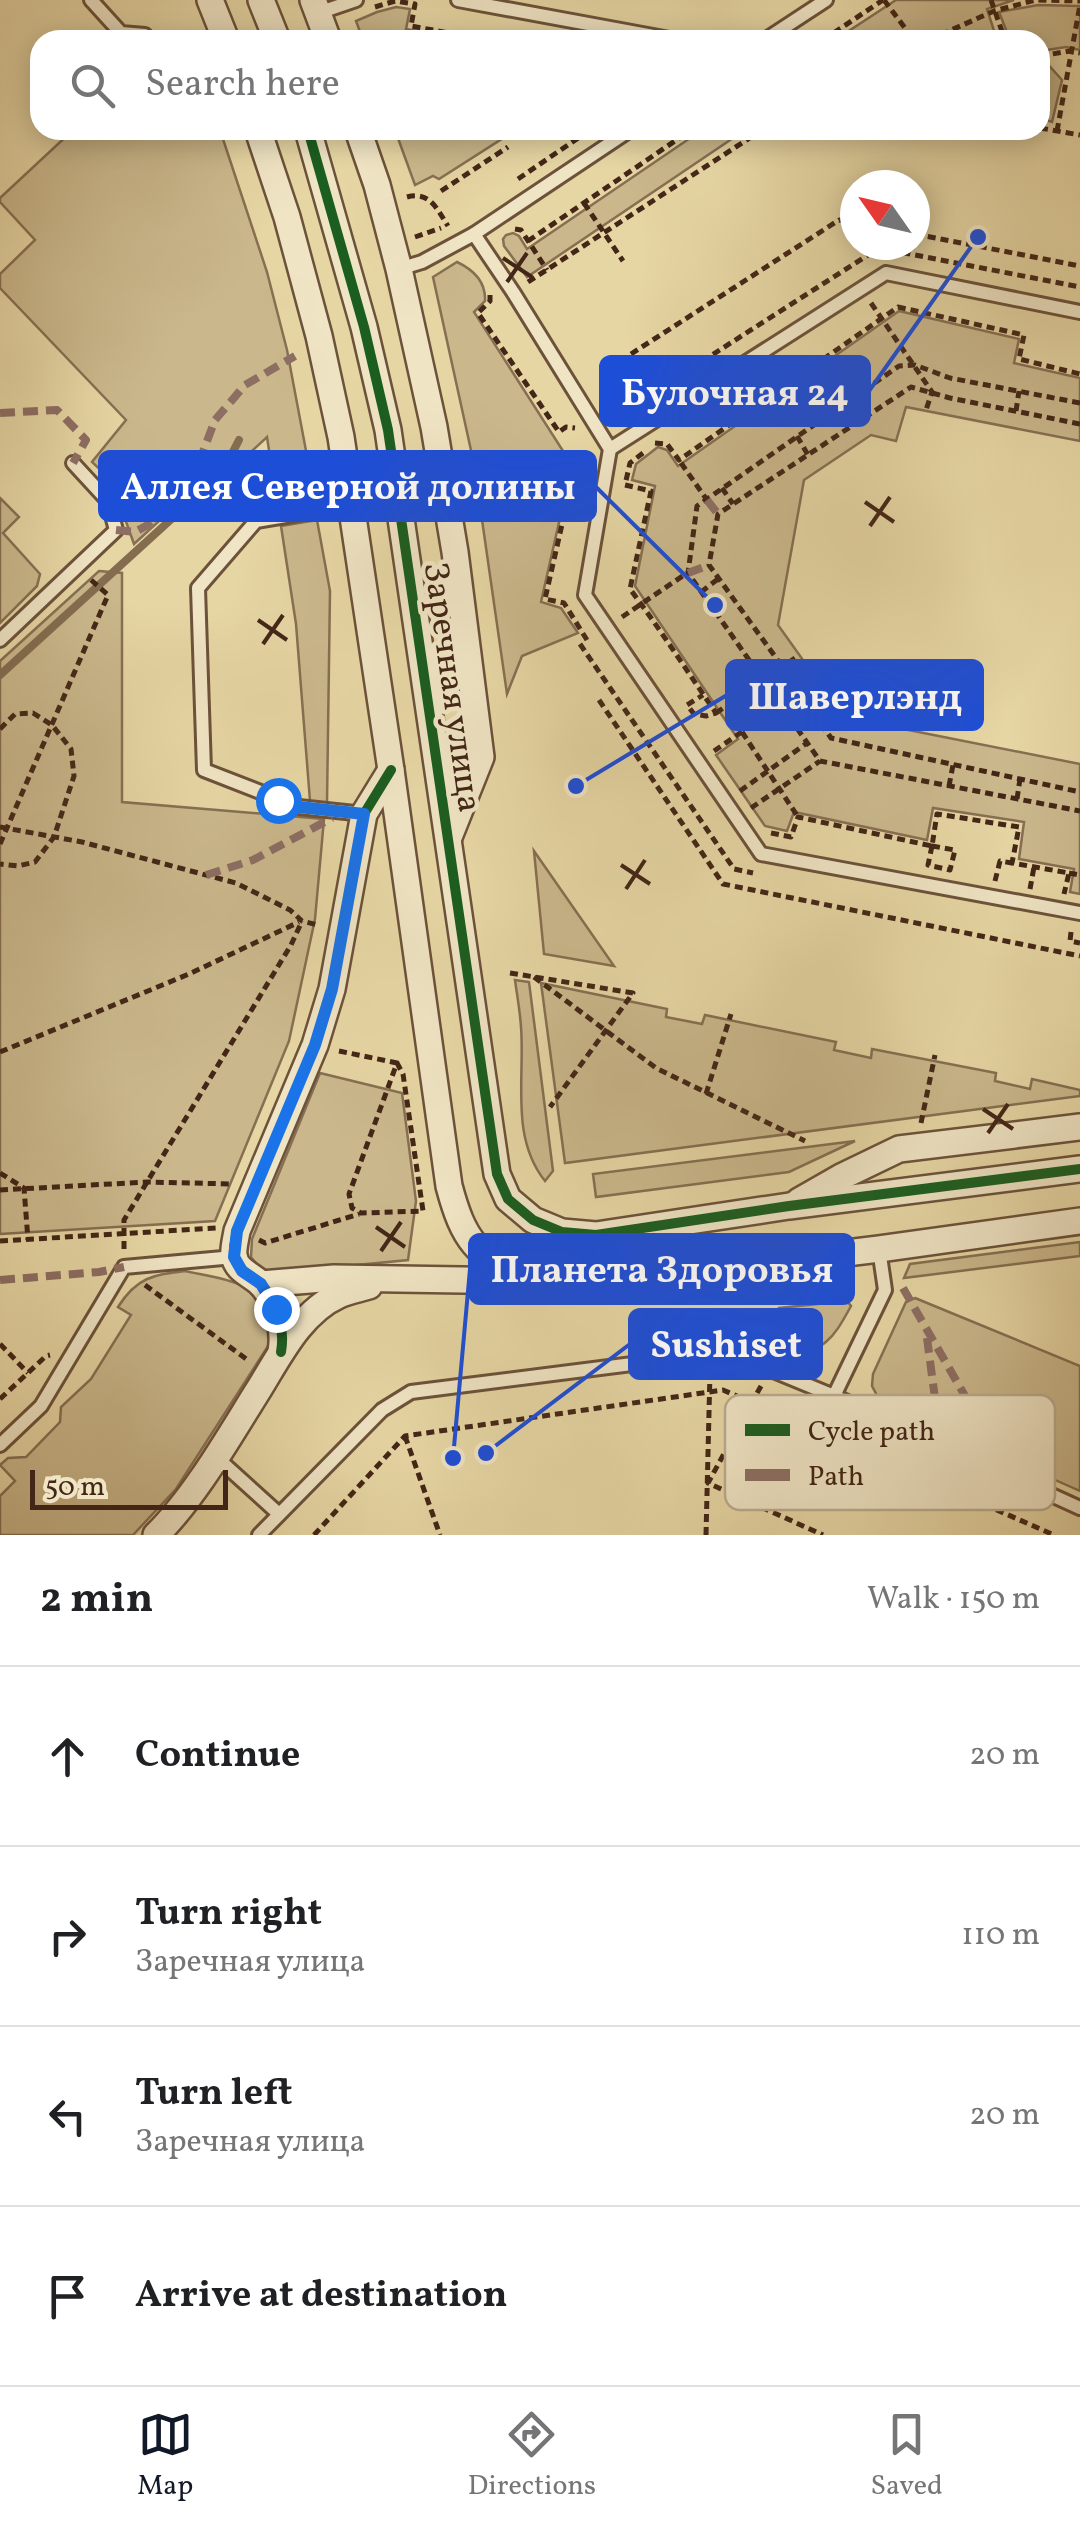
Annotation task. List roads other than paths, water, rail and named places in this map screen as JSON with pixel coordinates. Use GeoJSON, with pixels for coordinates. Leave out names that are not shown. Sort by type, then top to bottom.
{"type":"FeatureCollection","features":[{"type":"Feature","properties":{"kind":"street"},"geometry":{"type":"LineString","coordinates":[[210,0],[222,30]]}},
{"type":"Feature","properties":{"kind":"street"},"geometry":{"type":"LineString","coordinates":[[261,0],[272,30]]}},
{"type":"Feature","properties":{"kind":"street"},"geometry":{"type":"LineString","coordinates":[[261,140],[319,336],[341,437],[450,1186],[458,1220],[475,1246],[491,1262],[525,1281]]}},
{"type":"Feature","properties":{"kind":"street","name":"Заречная улица"},"geometry":{"type":"LineString","coordinates":[[311,140],[360,309],[388,430],[497,1174],[508,1199],[533,1220],[562,1232],[596,1234],[789,1206]]}},
{"type":"Feature","properties":{"kind":"street"},"geometry":{"type":"LineString","coordinates":[[361,140],[399,268],[434,427],[481,757],[449,836]]}},
{"type":"Feature","properties":{"kind":"street"},"geometry":{"type":"LineString","coordinates":[[281,1352],[284,1331],[276,1309],[261,1284],[242,1271],[234,1257],[237,1231],[315,1045],[332,989],[364,814],[391,770]]}},
{"type":"Feature","properties":{"kind":"street"},"geometry":{"type":"LineString","coordinates":[[789,1206],[899,1149],[1080,1127]]}},
{"type":"Feature","properties":{"kind":"street"},"geometry":{"type":"LineString","coordinates":[[789,1206],[1080,1169]]}},
{"type":"Feature","properties":{"kind":"street"},"geometry":{"type":"LineString","coordinates":[[261,1284],[334,1278],[561,1285],[602,1282],[1080,1221]]}},
{"type":"Feature","properties":{"kind":"street"},"geometry":{"type":"LineString","coordinates":[[156,1535],[216,1457],[281,1352],[305,1322],[338,1295],[388,1280]]}},
{"type":"Feature","properties":{"kind":"lane"},"geometry":{"type":"LineString","coordinates":[[91,0],[118,30]]}},
{"type":"Feature","properties":{"kind":"lane"},"geometry":{"type":"LineString","coordinates":[[458,0],[620,30]]}},
{"type":"Feature","properties":{"kind":"lane"},"geometry":{"type":"LineString","coordinates":[[780,30],[826,0]]}},
{"type":"Feature","properties":{"kind":"lane"},"geometry":{"type":"LineString","coordinates":[[316,7],[359,6]]}},
{"type":"Feature","properties":{"kind":"lane"},"geometry":{"type":"LineString","coordinates":[[399,268],[422,262],[474,234],[615,140]]}},
{"type":"Feature","properties":{"kind":"lane"},"geometry":{"type":"LineString","coordinates":[[474,234],[610,448],[585,595],[762,854],[1080,913]]}},
{"type":"Feature","properties":{"kind":"lane"},"geometry":{"type":"LineString","coordinates":[[610,448],[886,273],[1080,312]]}},
{"type":"Feature","properties":{"kind":"lane"},"geometry":{"type":"LineString","coordinates":[[0,640],[116,530],[108,501],[74,463]]}},
{"type":"Feature","properties":{"kind":"lane"},"geometry":{"type":"LineString","coordinates":[[351,505],[256,521],[198,588],[204,770],[299,807],[364,814]]}},
{"type":"Feature","properties":{"kind":"lane"},"geometry":{"type":"LineString","coordinates":[[834,1395],[885,1290],[880,1248]]}},
{"type":"Feature","properties":{"kind":"lane"},"geometry":{"type":"LineString","coordinates":[[0,1445],[41,1406],[124,1267],[234,1257]]}},
{"type":"Feature","properties":{"kind":"lane"},"geometry":{"type":"LineString","coordinates":[[259,1535],[382,1410],[411,1392],[711,1354],[749,1361],[832,1395]]}},
{"type":"Feature","properties":{"kind":"lane"},"geometry":{"type":"LineString","coordinates":[[216,1457],[279,1514]]}},
{"type":"Feature","properties":{"kind":"lane"},"geometry":{"type":"LineString","coordinates":[[1055,1497],[1080,1508]]}},
{"type":"Feature","properties":{"kind":"waterway"},"geometry":{"type":"LineString","coordinates":[[0,675],[222,473],[239,440]]}},
{"type":"Feature","properties":{"kind":"place","name":"Булочная 24"},"geometry":{"type":"Point","coordinates":[978,237]}},
{"type":"Feature","properties":{"kind":"place","name":"Аллея Северной долины"},"geometry":{"type":"Point","coordinates":[715,605]}},
{"type":"Feature","properties":{"kind":"place","name":"Шаверлэнд"},"geometry":{"type":"Point","coordinates":[576,786]}},
{"type":"Feature","properties":{"kind":"place","name":"Sushiset"},"geometry":{"type":"Point","coordinates":[486,1453]}},
{"type":"Feature","properties":{"kind":"place","name":"Планета Здоровья"},"geometry":{"type":"Point","coordinates":[453,1458]}}]}
